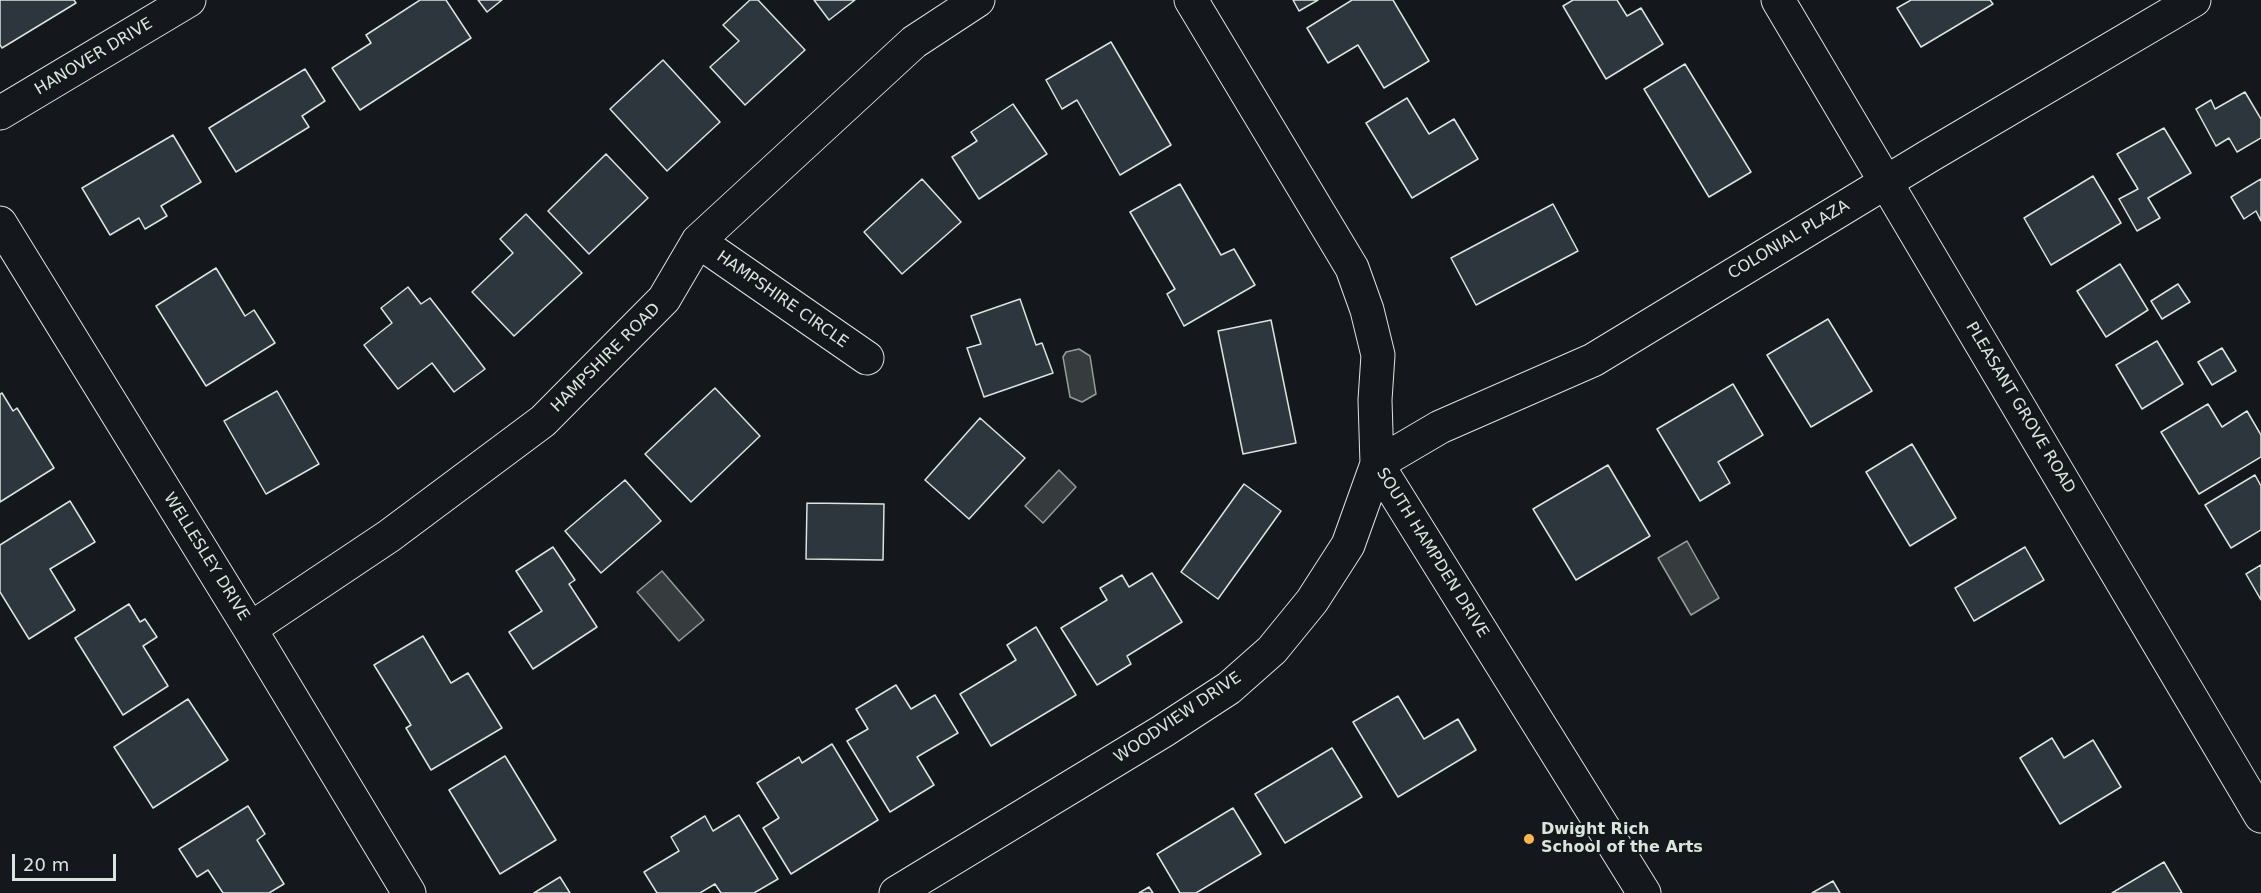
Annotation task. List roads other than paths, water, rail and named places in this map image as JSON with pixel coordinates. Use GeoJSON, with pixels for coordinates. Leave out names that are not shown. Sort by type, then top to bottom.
{"type":"FeatureCollection","features":[{"type":"Feature","properties":{"kind":"street","name":"HANOVER DRIVE"},"geometry":{"type":"LineString","coordinates":[[0,113],[189,0]]}},
{"type":"Feature","properties":{"kind":"street","name":"HAMPSHIRE ROAD"},"geometry":{"type":"LineString","coordinates":[[250,629],[389,536],[543,421],[663,299],[698,242],[914,42],[978,0]]}},
{"type":"Feature","properties":{"kind":"street","name":"SOUTH HAMPDEN DRIVE"},"geometry":{"type":"LineString","coordinates":[[1191,0],[1352,268],[1367,310],[1377,355],[1375,400],[1377,464],[1644,893]]}},
{"type":"Feature","properties":{"kind":"street","name":"PLEASANT GROVE ROAD"},"geometry":{"type":"LineString","coordinates":[[1778,0],[2261,816]]}},
{"type":"Feature","properties":{"kind":"street","name":"COLONIAL PLAZA"},"geometry":{"type":"LineString","coordinates":[[1377,464],[1440,427],[1593,360],[1887,181],[2194,0]]}},
{"type":"Feature","properties":{"kind":"street","name":"WELLESLEY DRIVE"},"geometry":{"type":"LineString","coordinates":[[0,223],[250,629],[409,893]]}},
{"type":"Feature","properties":{"kind":"street","name":"HAMPSHIRE CIRCLE"},"geometry":{"type":"LineString","coordinates":[[698,242],[867,358]]}},
{"type":"Feature","properties":{"kind":"street","name":"WOODVIEW DRIVE"},"geometry":{"type":"LineString","coordinates":[[896,893],[1163,731],[1229,688],[1263,658],[1312,601],[1348,545],[1377,464]]}},
{"type":"Feature","properties":{"kind":"place","name":"Dwight Rich School of the Arts"},"geometry":{"type":"Point","coordinates":[1529,839]}}]}
